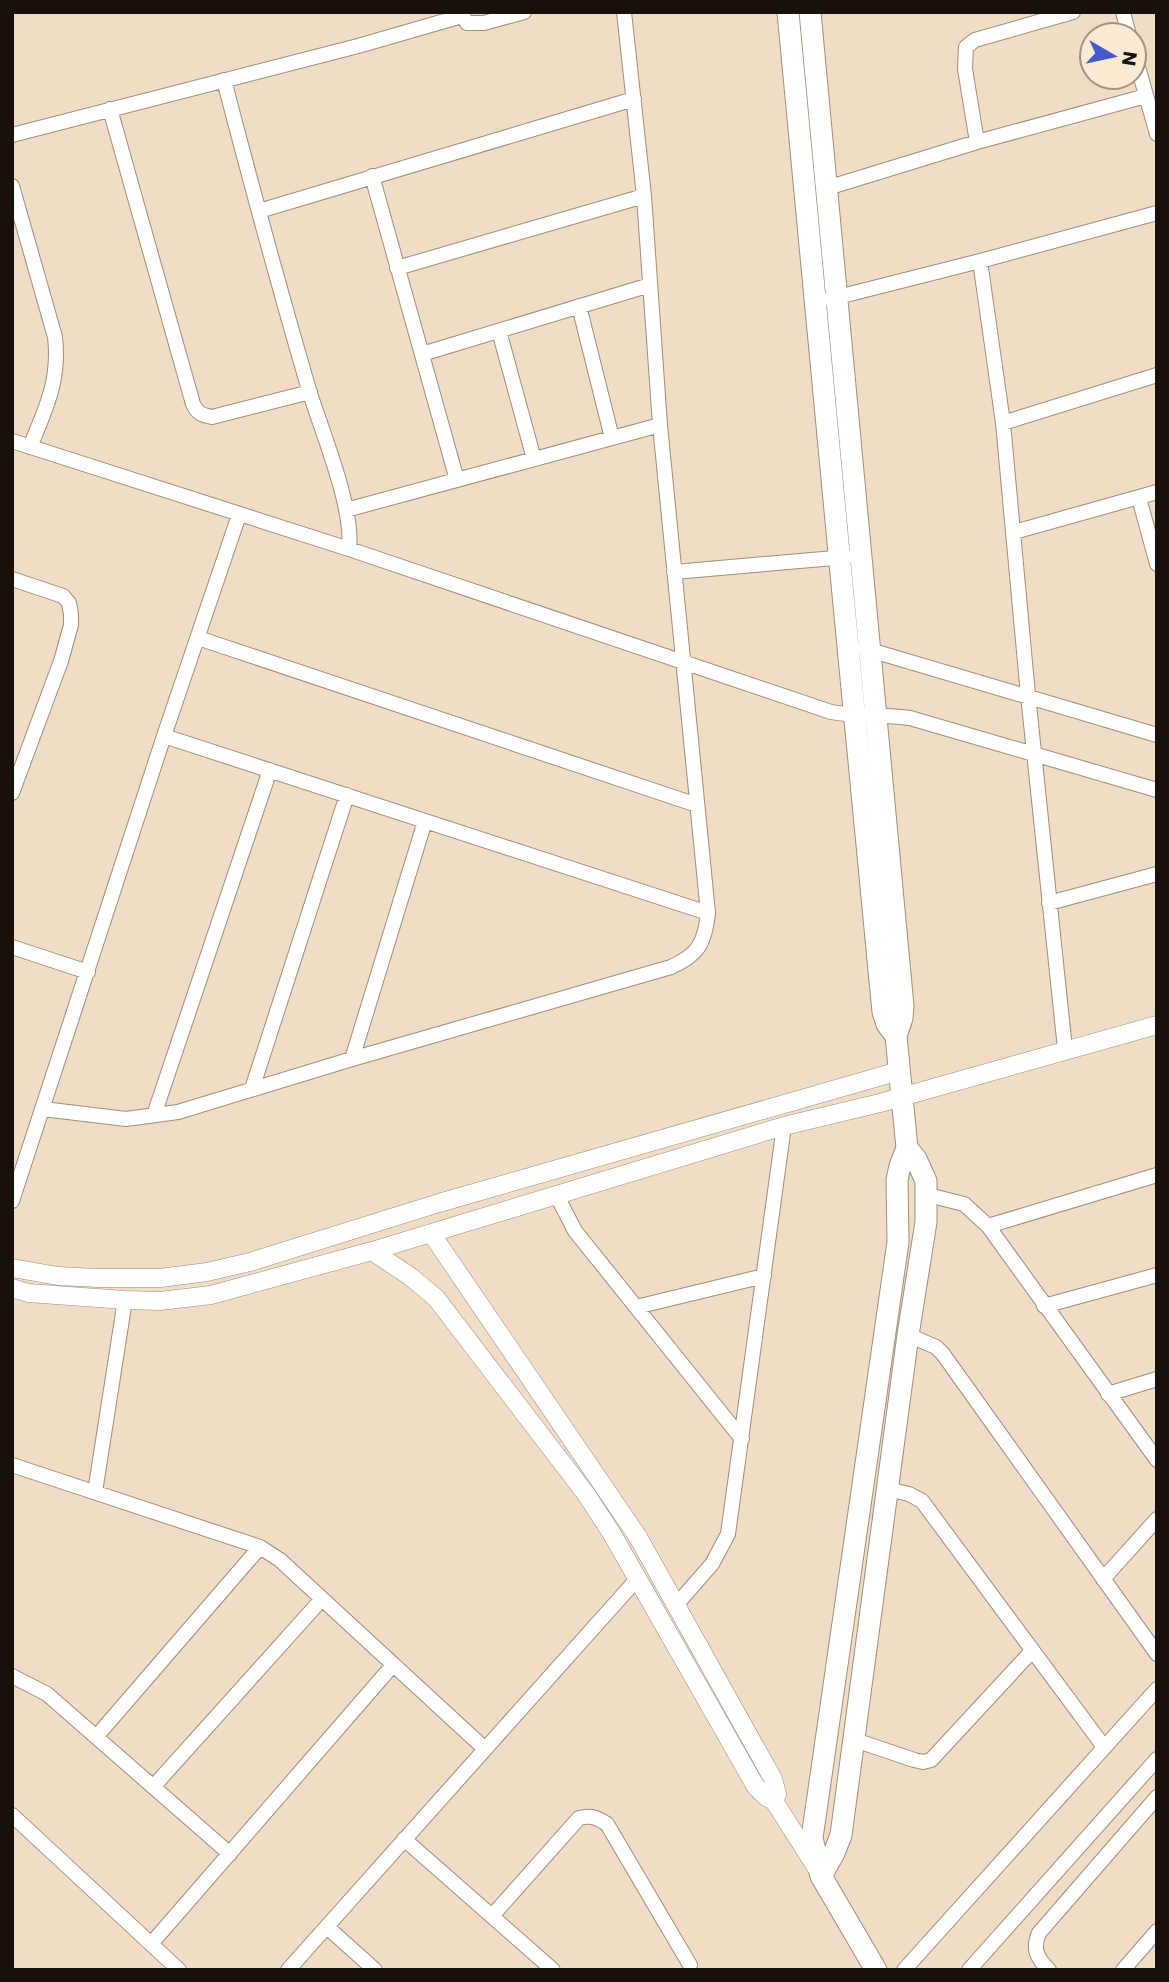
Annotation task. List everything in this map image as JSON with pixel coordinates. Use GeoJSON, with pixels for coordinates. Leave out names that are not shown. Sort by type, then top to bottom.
{"type":"FeatureCollection","features":[{"type":"Feature","properties":{"kind":"main road"},"geometry":{"type":"LineString","coordinates":[[788,12],[826,300],[851,557],[870,648],[903,1006],[896,1035],[907,1148],[897,1180],[898,1242],[812,1838],[821,1876],[871,1967]]}},
{"type":"Feature","properties":{"kind":"main road"},"geometry":{"type":"LineString","coordinates":[[810,12],[827,188],[826,300]]}},
{"type":"Feature","properties":{"kind":"main road"},"geometry":{"type":"LineString","coordinates":[[851,557],[848,646],[853,716],[883,1012],[887,1024],[896,1035]]}},
{"type":"Feature","properties":{"kind":"main road"},"geometry":{"type":"LineString","coordinates":[[821,1876],[841,1835],[852,1739],[924,1236],[928,1195],[922,1170],[907,1148]]}},
{"type":"Feature","properties":{"kind":"street"},"geometry":{"type":"LineString","coordinates":[[12,135],[358,46],[462,14],[467,23],[476,24],[523,12]]}},
{"type":"Feature","properties":{"kind":"street"},"geometry":{"type":"LineString","coordinates":[[43,1109],[126,1119],[178,1112],[671,967],[689,959],[701,944],[708,913],[660,425],[644,196],[624,12]]}},
{"type":"Feature","properties":{"kind":"street"},"geometry":{"type":"LineString","coordinates":[[977,142],[965,69],[966,47],[975,40],[1073,12]]}},
{"type":"Feature","properties":{"kind":"street"},"geometry":{"type":"LineString","coordinates":[[224,80],[310,392],[346,510],[351,536],[349,549]]}},
{"type":"Feature","properties":{"kind":"street"},"geometry":{"type":"LineString","coordinates":[[1145,91],[1157,134]]}},
{"type":"Feature","properties":{"kind":"street"},"geometry":{"type":"LineString","coordinates":[[827,188],[977,142],[1146,96]]}},
{"type":"Feature","properties":{"kind":"street"},"geometry":{"type":"LineString","coordinates":[[259,211],[634,99]]}},
{"type":"Feature","properties":{"kind":"street"},"geometry":{"type":"LineString","coordinates":[[110,109],[197,412],[212,416],[310,392]]}},
{"type":"Feature","properties":{"kind":"street"},"geometry":{"type":"LineString","coordinates":[[372,176],[457,480]]}},
{"type":"Feature","properties":{"kind":"street"},"geometry":{"type":"LineString","coordinates":[[12,186],[55,337],[57,357],[56,377],[30,447]]}},
{"type":"Feature","properties":{"kind":"street"},"geometry":{"type":"LineString","coordinates":[[397,268],[644,196]]}},
{"type":"Feature","properties":{"kind":"street"},"geometry":{"type":"LineString","coordinates":[[826,300],[1157,213]]}},
{"type":"Feature","properties":{"kind":"street"},"geometry":{"type":"LineString","coordinates":[[981,261],[1003,422],[1065,1049]]}},
{"type":"Feature","properties":{"kind":"street"},"geometry":{"type":"LineString","coordinates":[[422,354],[650,285]]}},
{"type":"Feature","properties":{"kind":"street"},"geometry":{"type":"LineString","coordinates":[[579,306],[612,438]]}},
{"type":"Feature","properties":{"kind":"street"},"geometry":{"type":"LineString","coordinates":[[499,331],[534,459]]}},
{"type":"Feature","properties":{"kind":"street"},"geometry":{"type":"LineString","coordinates":[[1003,422],[1157,375]]}},
{"type":"Feature","properties":{"kind":"street"},"geometry":{"type":"LineString","coordinates":[[346,510],[660,425]]}},
{"type":"Feature","properties":{"kind":"street"},"geometry":{"type":"LineString","coordinates":[[12,441],[349,549],[823,709],[853,716],[910,718],[1157,790]]}},
{"type":"Feature","properties":{"kind":"street"},"geometry":{"type":"LineString","coordinates":[[1014,532],[1157,492]]}},
{"type":"Feature","properties":{"kind":"street"},"geometry":{"type":"LineString","coordinates":[[1139,498],[1157,564]]}},
{"type":"Feature","properties":{"kind":"street"},"geometry":{"type":"LineString","coordinates":[[12,1201],[239,515]]}},
{"type":"Feature","properties":{"kind":"street"},"geometry":{"type":"LineString","coordinates":[[674,572],[851,557]]}},
{"type":"Feature","properties":{"kind":"street"},"geometry":{"type":"LineString","coordinates":[[12,579],[63,596],[69,603],[71,625],[61,661],[12,793]]}},
{"type":"Feature","properties":{"kind":"street"},"geometry":{"type":"LineString","coordinates":[[198,638],[697,805]]}},
{"type":"Feature","properties":{"kind":"street"},"geometry":{"type":"LineString","coordinates":[[848,646],[870,648],[1157,735]]}},
{"type":"Feature","properties":{"kind":"street"},"geometry":{"type":"LineString","coordinates":[[164,736],[708,913]]}},
{"type":"Feature","properties":{"kind":"street"},"geometry":{"type":"LineString","coordinates":[[154,1115],[270,770]]}},
{"type":"Feature","properties":{"kind":"street"},"geometry":{"type":"LineString","coordinates":[[253,1090],[346,795]]}},
{"type":"Feature","properties":{"kind":"street"},"geometry":{"type":"LineString","coordinates":[[352,1059],[425,821]]}},
{"type":"Feature","properties":{"kind":"street"},"geometry":{"type":"LineString","coordinates":[[1049,903],[1157,874]]}},
{"type":"Feature","properties":{"kind":"street"},"geometry":{"type":"LineString","coordinates":[[12,947],[88,972]]}},
{"type":"Feature","properties":{"kind":"street"},"geometry":{"type":"LineString","coordinates":[[12,1288],[28,1293],[125,1300],[160,1301],[211,1295],[406,1241],[784,1126],[903,1097],[1157,1025]]}},
{"type":"Feature","properties":{"kind":"street"},"geometry":{"type":"LineString","coordinates":[[12,1268],[58,1276],[98,1278],[160,1278],[207,1272],[250,1262],[397,1216],[900,1071]]}},
{"type":"Feature","properties":{"kind":"street"},"geometry":{"type":"LineString","coordinates":[[677,1604],[712,1564],[729,1534],[784,1126]]}},
{"type":"Feature","properties":{"kind":"street"},"geometry":{"type":"LineString","coordinates":[[988,1226],[1157,1175]]}},
{"type":"Feature","properties":{"kind":"street"},"geometry":{"type":"LineString","coordinates":[[556,1194],[575,1231],[742,1440]]}},
{"type":"Feature","properties":{"kind":"street"},"geometry":{"type":"LineString","coordinates":[[928,1195],[964,1204],[988,1226],[1157,1460]]}},
{"type":"Feature","properties":{"kind":"street"},"geometry":{"type":"LineString","coordinates":[[397,1216],[406,1241]]}},
{"type":"Feature","properties":{"kind":"street"},"geometry":{"type":"LineString","coordinates":[[431,1233],[638,1537],[773,1779],[777,1794],[775,1801]]}},
{"type":"Feature","properties":{"kind":"street"},"geometry":{"type":"LineString","coordinates":[[372,1251],[411,1277],[436,1298],[586,1494],[638,1578],[756,1787],[766,1797],[775,1801],[821,1876]]}},
{"type":"Feature","properties":{"kind":"street"},"geometry":{"type":"LineString","coordinates":[[1045,1306],[1157,1275]]}},
{"type":"Feature","properties":{"kind":"street"},"geometry":{"type":"LineString","coordinates":[[636,1307],[764,1276]]}},
{"type":"Feature","properties":{"kind":"street"},"geometry":{"type":"LineString","coordinates":[[95,1492],[125,1300]]}},
{"type":"Feature","properties":{"kind":"street"},"geometry":{"type":"LineString","coordinates":[[908,1335],[936,1347],[943,1354],[1157,1654]]}},
{"type":"Feature","properties":{"kind":"street"},"geometry":{"type":"LineString","coordinates":[[1108,1394],[1157,1379]]}},
{"type":"Feature","properties":{"kind":"street"},"geometry":{"type":"LineString","coordinates":[[12,1465],[260,1547],[280,1560],[485,1749]]}},
{"type":"Feature","properties":{"kind":"street"},"geometry":{"type":"LineString","coordinates":[[887,1489],[909,1494],[922,1501],[1104,1747]]}},
{"type":"Feature","properties":{"kind":"street"},"geometry":{"type":"LineString","coordinates":[[1102,1579],[1157,1519]]}},
{"type":"Feature","properties":{"kind":"street"},"geometry":{"type":"LineString","coordinates":[[96,1737],[260,1547]]}},
{"type":"Feature","properties":{"kind":"street"},"geometry":{"type":"LineString","coordinates":[[288,1970],[638,1578]]}},
{"type":"Feature","properties":{"kind":"street"},"geometry":{"type":"LineString","coordinates":[[153,1787],[321,1599]]}},
{"type":"Feature","properties":{"kind":"street"},"geometry":{"type":"LineString","coordinates":[[852,1739],[914,1760],[931,1760],[1032,1651]]}},
{"type":"Feature","properties":{"kind":"street"},"geometry":{"type":"LineString","coordinates":[[151,1944],[393,1665]]}},
{"type":"Feature","properties":{"kind":"street"},"geometry":{"type":"LineString","coordinates":[[12,1676],[47,1694],[230,1854]]}},
{"type":"Feature","properties":{"kind":"street"},"geometry":{"type":"LineString","coordinates":[[904,1970],[1157,1689]]}},
{"type":"Feature","properties":{"kind":"street"},"geometry":{"type":"LineString","coordinates":[[970,1970],[1157,1759]]}},
{"type":"Feature","properties":{"kind":"street"},"geometry":{"type":"LineString","coordinates":[[1049,1970],[1035,1952],[1039,1933],[1157,1797]]}},
{"type":"Feature","properties":{"kind":"street"},"geometry":{"type":"LineString","coordinates":[[12,1815],[178,1970]]}},
{"type":"Feature","properties":{"kind":"street"},"geometry":{"type":"LineString","coordinates":[[492,1916],[579,1818],[597,1817],[607,1824],[690,1965]]}},
{"type":"Feature","properties":{"kind":"street"},"geometry":{"type":"LineString","coordinates":[[404,1839],[553,1970]]}},
{"type":"Feature","properties":{"kind":"street"},"geometry":{"type":"LineString","coordinates":[[327,1927],[375,1970]]}},
{"type":"Feature","properties":{"kind":"street"},"geometry":{"type":"LineString","coordinates":[[1123,1970],[1157,1931]]}}]}
